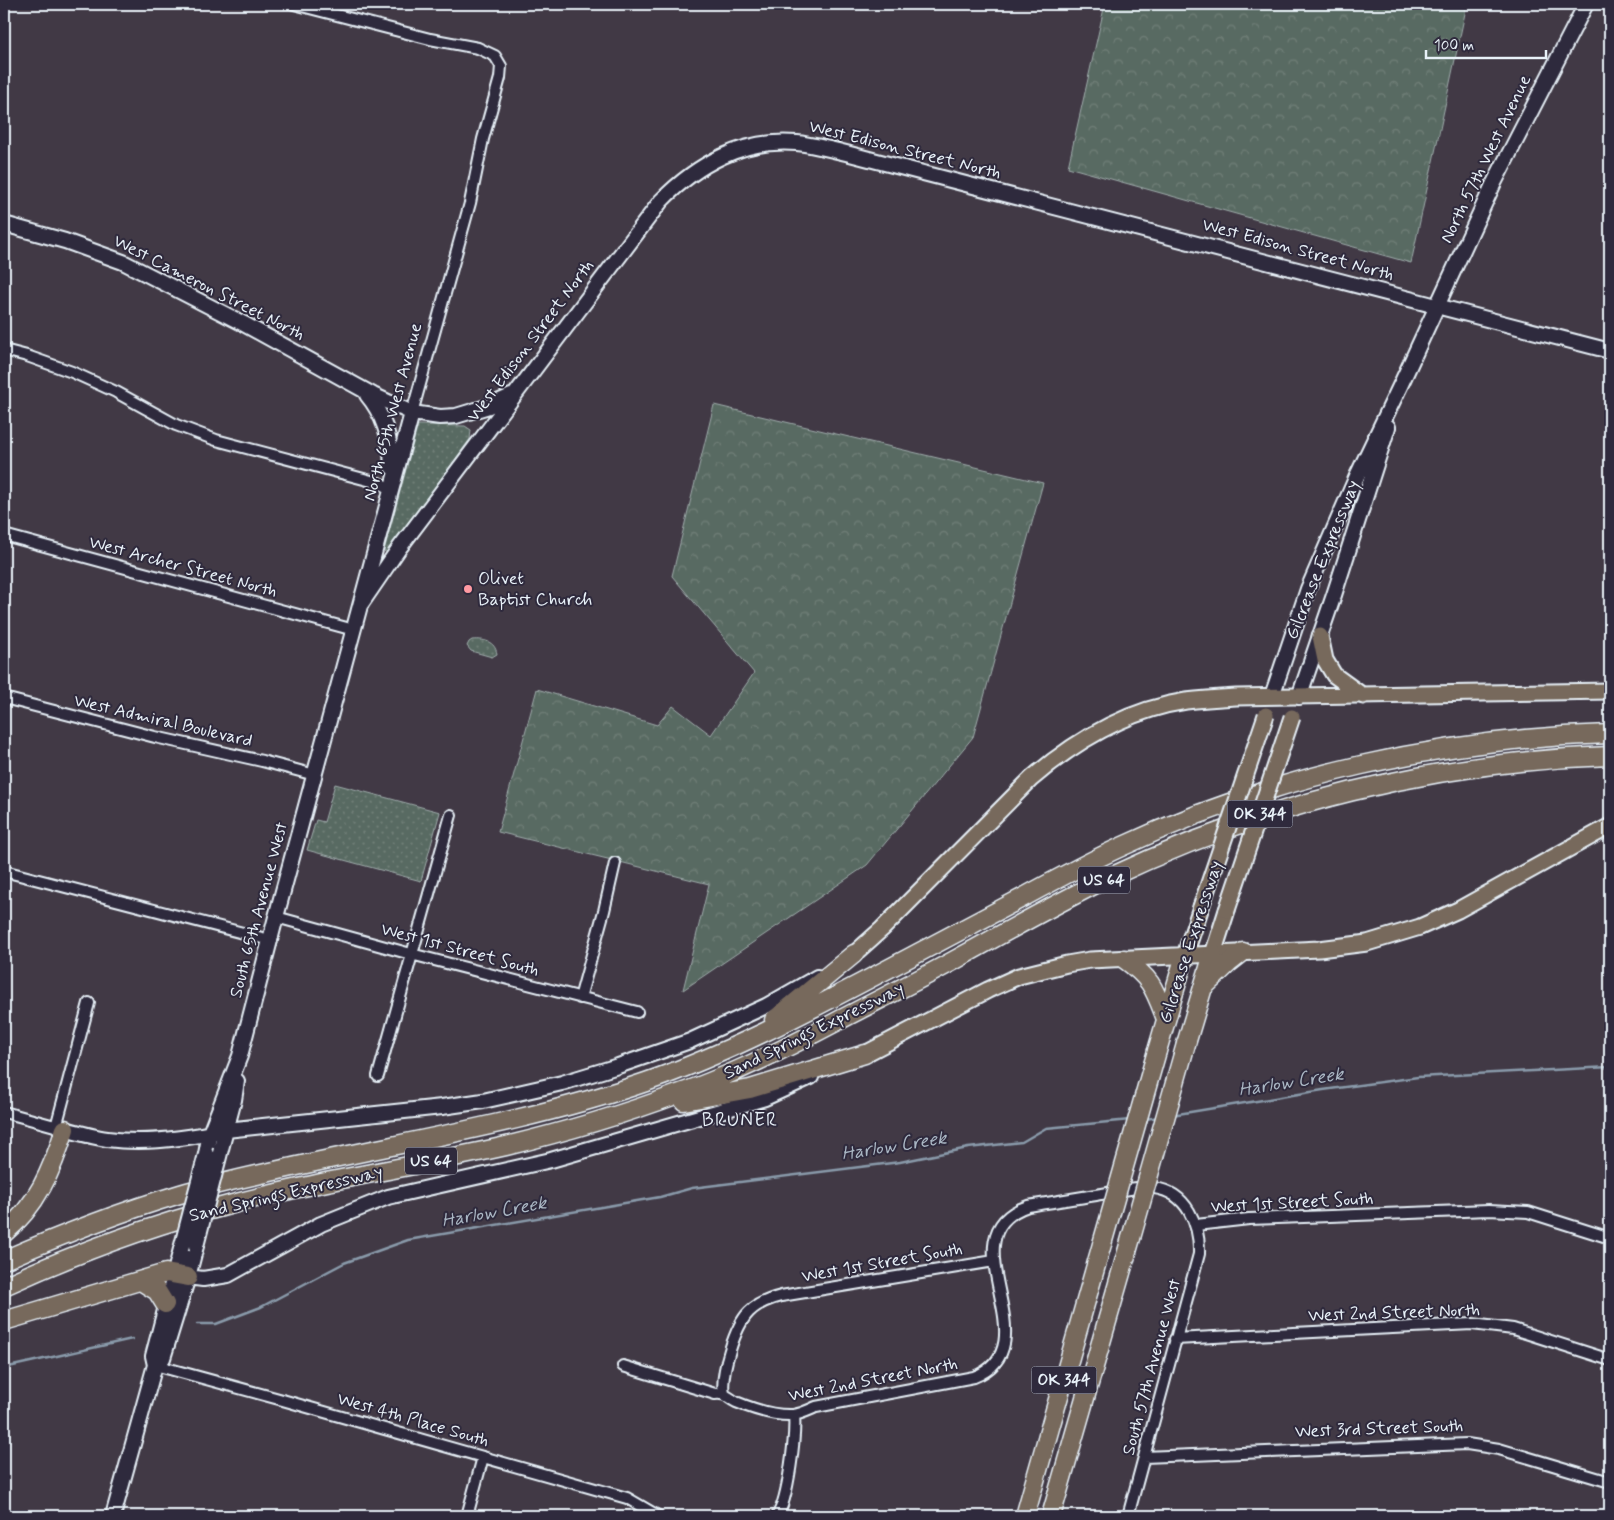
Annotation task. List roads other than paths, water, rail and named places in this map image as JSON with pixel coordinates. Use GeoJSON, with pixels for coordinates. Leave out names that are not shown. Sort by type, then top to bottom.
{"type":"FeatureCollection","features":[{"type":"Feature","properties":{"kind":"highway","name":"Sand Springs Expressway"},"geometry":{"type":"LineString","coordinates":[[4,1260],[99,1221],[179,1194],[226,1182],[517,1119],[554,1110],[646,1082],[753,1038],[1104,855],[1169,827],[1261,793],[1340,771],[1434,751],[1544,737],[1610,734]]}},
{"type":"Feature","properties":{"kind":"highway","name":"Sand Springs Expressway"},"geometry":{"type":"LineString","coordinates":[[4,1286],[68,1258],[126,1236],[227,1205],[504,1146],[632,1110],[715,1080],[775,1053],[910,984],[1107,879],[1208,836],[1302,804],[1413,778],[1498,764],[1610,756]]}},
{"type":"Feature","properties":{"kind":"highway"},"geometry":{"type":"LineString","coordinates":[[1203,989],[1222,968],[1243,952]]}},
{"type":"Feature","properties":{"kind":"highway"},"geometry":{"type":"LineString","coordinates":[[753,1038],[854,954]]}},
{"type":"Feature","properties":{"kind":"highway","name":"Gilcrease Expressway"},"geometry":{"type":"LineString","coordinates":[[1051,1516],[1213,954]]}},
{"type":"Feature","properties":{"kind":"highway","name":"Gilcrease Expressway"},"geometry":{"type":"LineString","coordinates":[[1025,1516],[1185,955]]}},
{"type":"Feature","properties":{"kind":"highway"},"geometry":{"type":"LineString","coordinates":[[1124,959],[1151,983],[1166,1019]]}},
{"type":"Feature","properties":{"kind":"highway"},"geometry":{"type":"LineString","coordinates":[[632,1110],[750,1088],[865,1054]]}},
{"type":"Feature","properties":{"kind":"highway"},"geometry":{"type":"LineString","coordinates":[[4,1233],[16,1223],[38,1195],[52,1168],[60,1128]]}},
{"type":"Feature","properties":{"kind":"highway"},"geometry":{"type":"LineString","coordinates":[[4,1321],[167,1273],[181,1275]]}},
{"type":"Feature","properties":{"kind":"highway"},"geometry":{"type":"LineString","coordinates":[[141,1281],[157,1290],[165,1304]]}},
{"type":"Feature","properties":{"kind":"main road"},"geometry":{"type":"LineString","coordinates":[[1320,636],[1325,660],[1334,674],[1363,696]]}},
{"type":"Feature","properties":{"kind":"main road"},"geometry":{"type":"LineString","coordinates":[[854,954],[882,929],[1031,779],[1052,761],[1088,737],[1116,723],[1148,711],[1185,701],[1220,698],[1610,691]]}},
{"type":"Feature","properties":{"kind":"main road","name":"Gilcrease Expressway"},"geometry":{"type":"LineString","coordinates":[[1185,955],[1272,696]]}},
{"type":"Feature","properties":{"kind":"main road","name":"Gilcrease Expressway"},"geometry":{"type":"LineString","coordinates":[[1213,954],[1300,696]]}},
{"type":"Feature","properties":{"kind":"main road"},"geometry":{"type":"LineString","coordinates":[[865,1054],[988,990],[1019,976],[1067,964],[1090,960],[1343,947],[1392,936],[1420,927],[1458,910],[1610,826]]}},
{"type":"Feature","properties":{"kind":"street","name":"North 65th West Avenue"},"geometry":{"type":"LineString","coordinates":[[294,4],[430,39],[478,48],[498,58],[501,66],[500,78],[483,139],[470,203],[390,488],[362,604],[315,775]]}},
{"type":"Feature","properties":{"kind":"street","name":"North 57th West Avenue"},"geometry":{"type":"LineString","coordinates":[[1436,306],[1493,185],[1586,4]]}},
{"type":"Feature","properties":{"kind":"street","name":"West Edison Street North"},"geometry":{"type":"LineString","coordinates":[[362,604],[400,547],[661,201],[684,179],[706,164],[727,154],[757,145],[797,143],[846,153],[1610,351]]}},
{"type":"Feature","properties":{"kind":"street","name":"West Cameron Street North"},"geometry":{"type":"LineString","coordinates":[[4,224],[65,241],[123,262],[244,324],[363,390],[412,413],[440,417],[464,414],[489,406],[514,394]]}},
{"type":"Feature","properties":{"kind":"street","name":"Gilcrease Expressway"},"geometry":{"type":"LineString","coordinates":[[1272,696],[1308,589],[1338,516],[1436,306]]}},
{"type":"Feature","properties":{"kind":"street"},"geometry":{"type":"LineString","coordinates":[[4,350],[52,364],[100,384],[191,432],[379,483],[390,488]]}},
{"type":"Feature","properties":{"kind":"street","name":"Gilcrease Expressway"},"geometry":{"type":"LineString","coordinates":[[1300,696],[1372,480],[1401,384]]}},
{"type":"Feature","properties":{"kind":"street","name":"West Cameron Street North"},"geometry":{"type":"LineString","coordinates":[[363,390],[378,409],[386,429],[392,456],[390,488]]}},
{"type":"Feature","properties":{"kind":"street","name":"West Archer Street North"},"geometry":{"type":"LineString","coordinates":[[4,535],[354,630]]}},
{"type":"Feature","properties":{"kind":"street","name":"West Admiral Boulevard"},"geometry":{"type":"LineString","coordinates":[[4,698],[146,735],[315,775]]}},
{"type":"Feature","properties":{"kind":"street","name":"South 65th Avenue West"},"geometry":{"type":"LineString","coordinates":[[112,1516],[155,1365],[153,1356],[165,1304],[196,1246],[234,1100],[240,1056],[315,775]]}},
{"type":"Feature","properties":{"kind":"street"},"geometry":{"type":"LineString","coordinates":[[378,1076],[451,816]]}},
{"type":"Feature","properties":{"kind":"street"},"geometry":{"type":"LineString","coordinates":[[580,998],[615,863]]}},
{"type":"Feature","properties":{"kind":"street"},"geometry":{"type":"LineString","coordinates":[[4,871],[270,940]]}},
{"type":"Feature","properties":{"kind":"street","name":"West 1st Street South"},"geometry":{"type":"LineString","coordinates":[[276,917],[637,1012]]}},
{"type":"Feature","properties":{"kind":"street"},"geometry":{"type":"LineString","coordinates":[[4,1112],[60,1128],[116,1140],[182,1137],[226,1130],[442,1107],[493,1099],[562,1083],[690,1041],[766,1006],[854,954]]}},
{"type":"Feature","properties":{"kind":"street"},"geometry":{"type":"LineString","coordinates":[[60,1128],[89,1004]]}},
{"type":"Feature","properties":{"kind":"street"},"geometry":{"type":"LineString","coordinates":[[181,1275],[203,1278],[228,1275],[321,1224],[388,1197],[551,1160],[765,1098],[865,1054]]}},
{"type":"Feature","properties":{"kind":"street","name":"South 65th Avenue West"},"geometry":{"type":"LineString","coordinates":[[155,1365],[163,1358],[181,1275],[181,1249],[210,1133],[240,1056]]}},
{"type":"Feature","properties":{"kind":"street","name":"West 1st Street South"},"geometry":{"type":"LineString","coordinates":[[724,1394],[723,1378],[738,1330],[748,1314],[761,1303],[781,1296],[994,1261],[995,1240],[1001,1224],[1011,1213],[1028,1206],[1130,1190],[1155,1188],[1180,1200],[1187,1208],[1196,1225],[1249,1219],[1503,1210],[1528,1212],[1610,1238]]}},
{"type":"Feature","properties":{"kind":"street","name":"South 57th Avenue West"},"geometry":{"type":"LineString","coordinates":[[1128,1516],[1199,1254],[1200,1241],[1196,1225]]}},
{"type":"Feature","properties":{"kind":"street","name":"West 2nd Street North"},"geometry":{"type":"LineString","coordinates":[[623,1366],[715,1394],[724,1394],[734,1401],[749,1407],[794,1415],[816,1407],[959,1381],[985,1373],[998,1361],[1005,1346],[1006,1336],[994,1261]]}},
{"type":"Feature","properties":{"kind":"street","name":"West 2nd Street North"},"geometry":{"type":"LineString","coordinates":[[1175,1338],[1381,1330],[1472,1324],[1513,1329],[1610,1360]]}},
{"type":"Feature","properties":{"kind":"street","name":"West 4th Place South"},"geometry":{"type":"LineString","coordinates":[[155,1365],[279,1398],[627,1498],[658,1516]]}},
{"type":"Feature","properties":{"kind":"street"},"geometry":{"type":"LineString","coordinates":[[777,1516],[784,1497],[795,1430],[794,1415]]}},
{"type":"Feature","properties":{"kind":"street","name":"West 3rd Street South"},"geometry":{"type":"LineString","coordinates":[[1144,1457],[1467,1444],[1499,1449],[1610,1482]]}},
{"type":"Feature","properties":{"kind":"street"},"geometry":{"type":"LineString","coordinates":[[467,1516],[483,1457]]}},
{"type":"Feature","properties":{"kind":"waterway","name":"Harlow Creek"},"geometry":{"type":"LineString","coordinates":[[1172,1115],[1323,1090],[1418,1077],[1610,1067]]}},
{"type":"Feature","properties":{"kind":"waterway","name":"Harlow Creek"},"geometry":{"type":"LineString","coordinates":[[1145,1119],[1160,1117]]}},
{"type":"Feature","properties":{"kind":"waterway","name":"Harlow Creek"},"geometry":{"type":"LineString","coordinates":[[197,1324],[216,1324],[261,1307],[344,1263],[408,1240],[660,1197],[692,1188],[900,1162],[968,1148],[1022,1142],[1046,1128],[1130,1120]]}},
{"type":"Feature","properties":{"kind":"waterway","name":"Harlow Creek"},"geometry":{"type":"LineString","coordinates":[[4,1368],[132,1339]]}},
{"type":"Feature","properties":{"kind":"place","name":"Olivet Baptist Church"},"geometry":{"type":"Point","coordinates":[468,589]}},
{"type":"Feature","properties":{"kind":"district","name":"BRUNER"},"geometry":{"type":"Point","coordinates":[740,1120]}}]}
